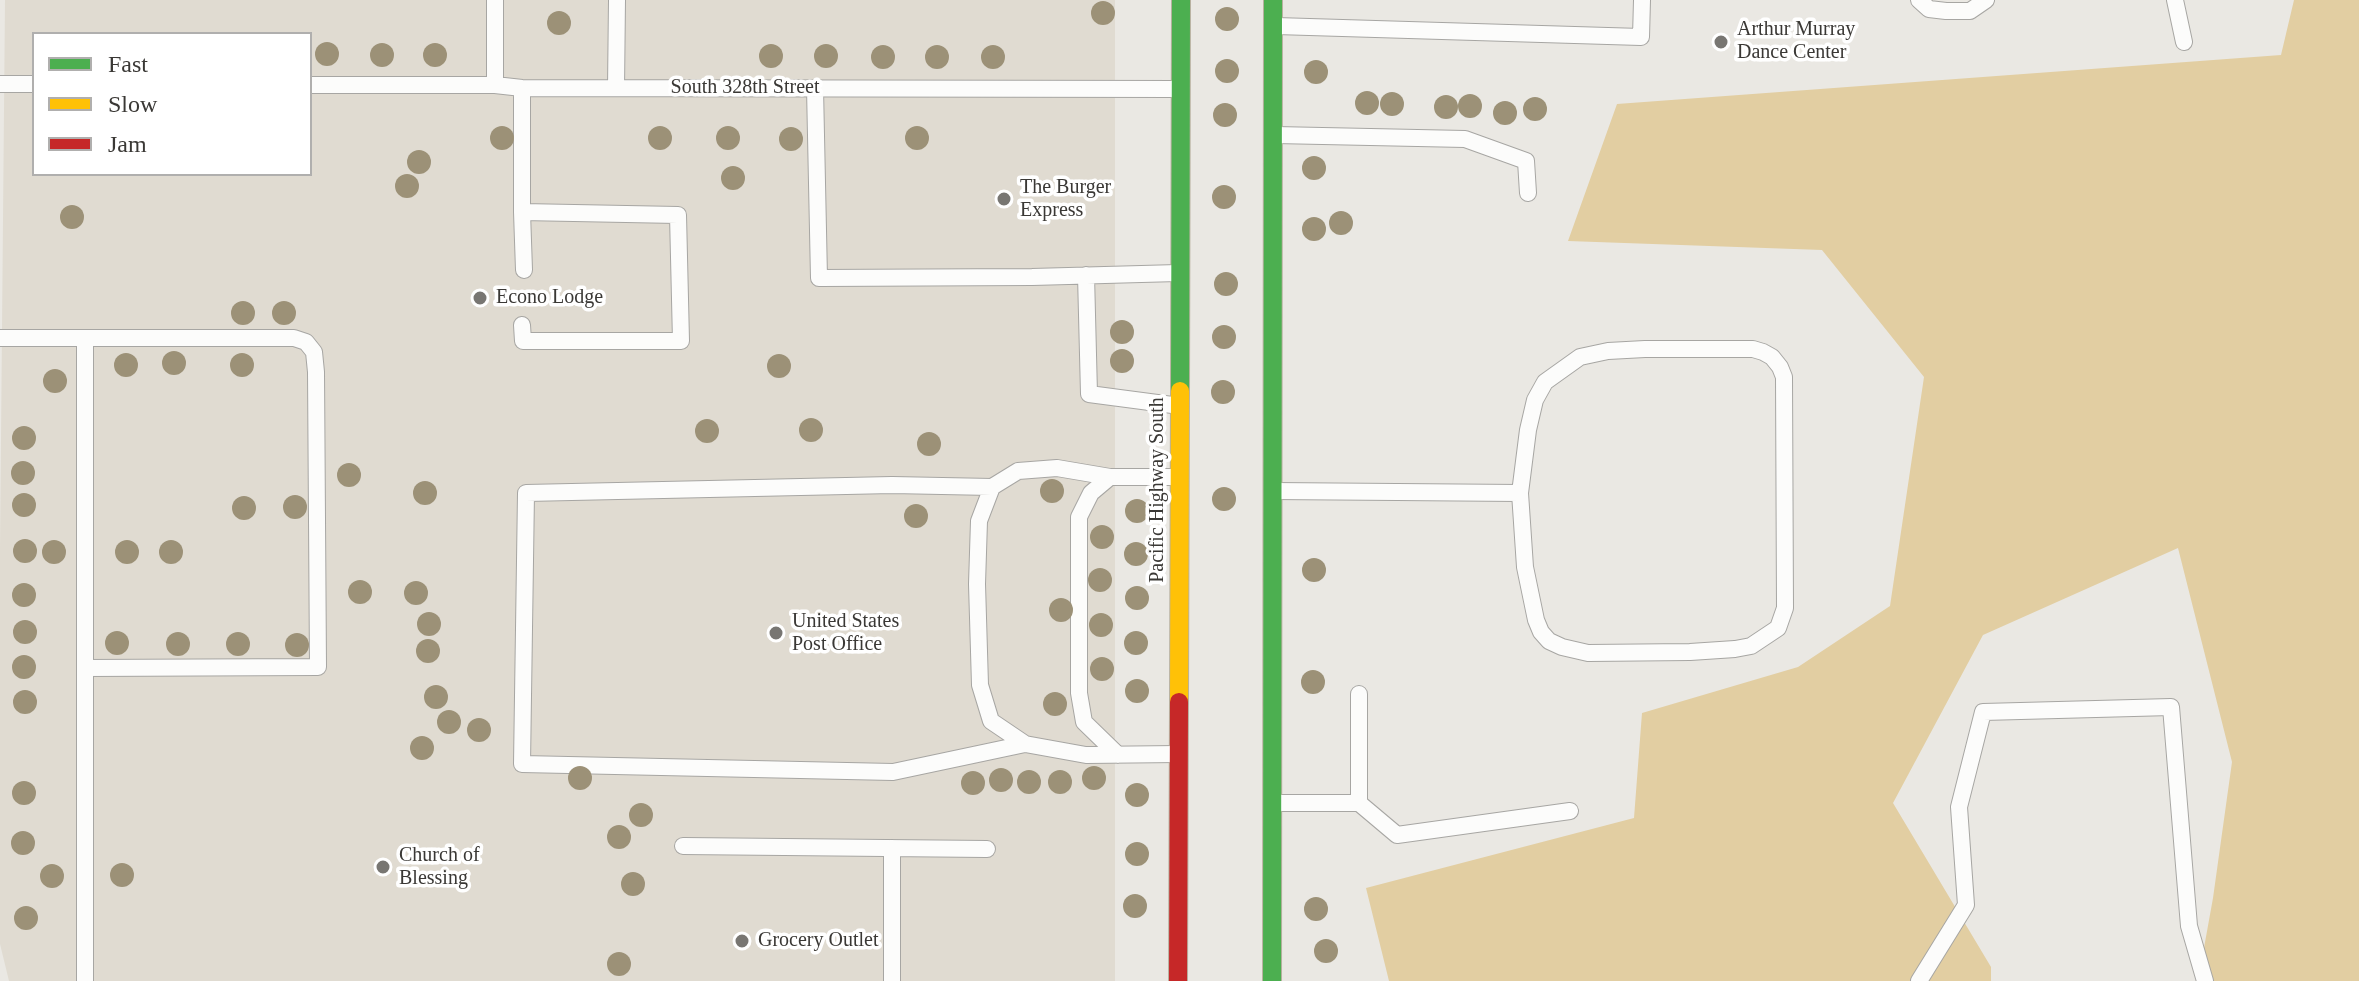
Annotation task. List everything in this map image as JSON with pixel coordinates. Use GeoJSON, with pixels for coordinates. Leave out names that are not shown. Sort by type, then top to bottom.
{"type":"FeatureCollection","features":[{"type":"Feature","properties":{"kind":"main road","name":"Pacific Highway South"},"geometry":{"type":"LineString","coordinates":[[1178,981],[1181,0]]}},
{"type":"Feature","properties":{"kind":"main road"},"geometry":{"type":"LineString","coordinates":[[1272,981],[1273,0]]}},
{"type":"Feature","properties":{"kind":"lane"},"geometry":{"type":"LineString","coordinates":[[495,0],[495,85]]}},
{"type":"Feature","properties":{"kind":"lane"},"geometry":{"type":"LineString","coordinates":[[616,88],[617,0]]}},
{"type":"Feature","properties":{"kind":"lane"},"geometry":{"type":"LineString","coordinates":[[1273,26],[1641,37],[1642,0]]}},
{"type":"Feature","properties":{"kind":"lane"},"geometry":{"type":"LineString","coordinates":[[1919,0],[1929,9],[1946,11],[1970,11],[1986,0]]}},
{"type":"Feature","properties":{"kind":"lane"},"geometry":{"type":"LineString","coordinates":[[2175,0],[2184,42]]}},
{"type":"Feature","properties":{"kind":"lane"},"geometry":{"type":"LineString","coordinates":[[0,84],[32,84]]}},
{"type":"Feature","properties":{"kind":"lane","name":"South 328th Street"},"geometry":{"type":"LineString","coordinates":[[312,85],[1181,89]]}},
{"type":"Feature","properties":{"kind":"lane"},"geometry":{"type":"LineString","coordinates":[[522,88],[524,270]]}},
{"type":"Feature","properties":{"kind":"lane"},"geometry":{"type":"LineString","coordinates":[[815,88],[819,278],[1180,273]]}},
{"type":"Feature","properties":{"kind":"lane"},"geometry":{"type":"LineString","coordinates":[[1273,135],[1465,139],[1526,161],[1528,193]]}},
{"type":"Feature","properties":{"kind":"lane"},"geometry":{"type":"LineString","coordinates":[[522,212],[678,215],[681,341],[523,341],[522,325]]}},
{"type":"Feature","properties":{"kind":"lane"},"geometry":{"type":"LineString","coordinates":[[1086,275],[1089,394],[1180,406]]}},
{"type":"Feature","properties":{"kind":"lane"},"geometry":{"type":"LineString","coordinates":[[0,338],[294,338],[311,346],[316,372],[318,667],[85,668]]}},
{"type":"Feature","properties":{"kind":"lane"},"geometry":{"type":"LineString","coordinates":[[85,338],[85,981]]}},
{"type":"Feature","properties":{"kind":"lane"},"geometry":{"type":"LineString","coordinates":[[1645,349],[1753,349],[1763,352],[1780,367],[1784,377],[1786,592],[1785,608],[1778,628],[1751,646],[1690,652],[1588,653],[1549,641],[1536,620],[1529,590],[1520,493],[1535,400],[1545,382],[1580,357],[1608,351],[1645,349]]}},
{"type":"Feature","properties":{"kind":"lane"},"geometry":{"type":"LineString","coordinates":[[1179,754],[1086,755],[1025,744],[893,772],[522,764],[526,493],[892,485],[992,487],[1018,471],[1057,468],[1110,477],[1180,477]]}},
{"type":"Feature","properties":{"kind":"lane"},"geometry":{"type":"LineString","coordinates":[[1110,477],[1091,493],[1079,517],[1079,693],[1084,722],[1118,755]]}},
{"type":"Feature","properties":{"kind":"lane"},"geometry":{"type":"LineString","coordinates":[[992,487],[979,521],[980,685],[991,721],[1025,744]]}},
{"type":"Feature","properties":{"kind":"lane"},"geometry":{"type":"LineString","coordinates":[[1273,491],[1520,493]]}},
{"type":"Feature","properties":{"kind":"lane"},"geometry":{"type":"LineString","coordinates":[[1359,694],[1359,803]]}},
{"type":"Feature","properties":{"kind":"lane"},"geometry":{"type":"LineString","coordinates":[[1919,981],[1966,905],[1959,807],[1983,712],[2171,707],[2189,926],[2205,981]]}},
{"type":"Feature","properties":{"kind":"lane"},"geometry":{"type":"LineString","coordinates":[[1273,803],[1359,803],[1397,835],[1570,811]]}},
{"type":"Feature","properties":{"kind":"lane"},"geometry":{"type":"LineString","coordinates":[[683,846],[987,849]]}},
{"type":"Feature","properties":{"kind":"lane"},"geometry":{"type":"LineString","coordinates":[[892,848],[892,981]]}},
{"type":"Feature","properties":{"kind":"shaded area"},"geometry":{"type":"Polygon","coordinates":[[[5,0],[1115,0],[1115,981],[9,981],[0,944],[5,0]]]}},
{"type":"Feature","properties":{"kind":"shaded area"},"geometry":{"type":"Polygon","coordinates":[[[2294,0],[2359,0],[2359,981],[2198,981],[2232,762],[2178,548],[1983,635],[1893,803],[1991,967],[1991,981],[1389,981],[1366,888],[1634,818],[1642,713],[1798,667],[1890,606],[1924,377],[1822,250],[1568,241],[1617,104],[2281,55],[2294,0]]]}},
{"type":"Feature","properties":{"kind":"traffic: fast"},"geometry":{"type":"LineString","coordinates":[[1180,391],[1181,0]]}},
{"type":"Feature","properties":{"kind":"traffic: fast"},"geometry":{"type":"LineString","coordinates":[[1272,981],[1273,0]]}},
{"type":"Feature","properties":{"kind":"traffic: slow"},"geometry":{"type":"LineString","coordinates":[[1179,702],[1180,391]]}},
{"type":"Feature","properties":{"kind":"traffic: jam"},"geometry":{"type":"LineString","coordinates":[[1178,981],[1179,702]]}},
{"type":"Feature","properties":{"kind":"place","name":"Arthur Murray Dance Center"},"geometry":{"type":"Point","coordinates":[1721,42]}},
{"type":"Feature","properties":{"kind":"place","name":"The Burger Express"},"geometry":{"type":"Point","coordinates":[1004,199]}},
{"type":"Feature","properties":{"kind":"place","name":"Econo Lodge"},"geometry":{"type":"Point","coordinates":[480,298]}},
{"type":"Feature","properties":{"kind":"place","name":"United States Post Office"},"geometry":{"type":"Point","coordinates":[776,633]}},
{"type":"Feature","properties":{"kind":"place","name":"Church of Blessing"},"geometry":{"type":"Point","coordinates":[383,867]}},
{"type":"Feature","properties":{"kind":"place","name":"Grocery Outlet"},"geometry":{"type":"Point","coordinates":[742,941]}}]}
